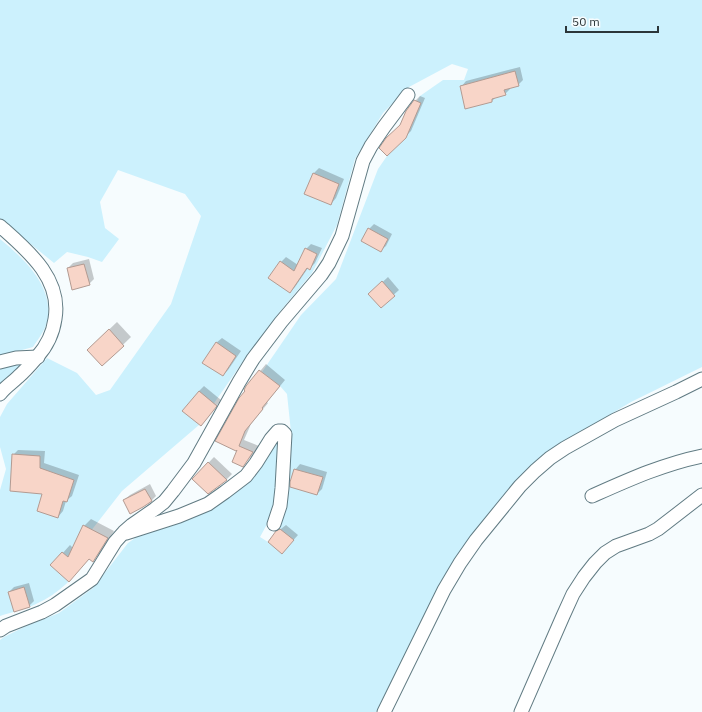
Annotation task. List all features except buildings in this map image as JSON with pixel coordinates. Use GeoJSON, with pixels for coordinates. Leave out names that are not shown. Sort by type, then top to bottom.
{"type":"FeatureCollection","features":[{"type":"Feature","properties":{"kind":"street"},"geometry":{"type":"LineString","coordinates":[[0,630],[55,605],[92,579],[115,542],[132,525],[164,502],[173,491],[194,463],[253,359],[281,322],[321,275],[342,236],[359,173],[366,156],[384,127],[408,95]]}},
{"type":"Feature","properties":{"kind":"street"},"geometry":{"type":"LineString","coordinates":[[0,226],[37,262],[49,280],[54,293],[56,305],[54,327],[48,343],[38,357],[0,394]]}},
{"type":"Feature","properties":{"kind":"street"},"geometry":{"type":"LineString","coordinates":[[0,362],[16,358],[38,357]]}},
{"type":"Feature","properties":{"kind":"street"},"geometry":{"type":"LineString","coordinates":[[384,712],[444,590],[460,563],[476,540],[520,486],[550,458],[565,448],[615,420],[702,379]]}},
{"type":"Feature","properties":{"kind":"street"},"geometry":{"type":"LineString","coordinates":[[123,534],[179,516],[208,504],[246,476],[271,439],[278,431],[282,431],[285,434],[282,488],[280,506],[274,524]]}},
{"type":"Feature","properties":{"kind":"street"},"geometry":{"type":"LineString","coordinates":[[592,496],[622,482],[672,463],[702,456]]}},
{"type":"Feature","properties":{"kind":"street"},"geometry":{"type":"LineString","coordinates":[[522,712],[573,594],[595,563],[605,553],[616,546],[649,534],[699,502]]}},
{"type":"Feature","properties":{"kind":"shaded area"},"geometry":{"type":"Polygon","coordinates":[[[0,0],[702,0],[702,367],[631,402],[551,450],[526,471],[497,503],[464,546],[376,712],[0,712],[0,640],[24,627],[59,613],[93,588],[128,543],[141,534],[169,527],[194,516],[275,441],[279,439],[277,501],[271,517],[260,537],[268,542],[279,528],[284,504],[291,432],[287,394],[280,386],[262,372],[301,315],[336,279],[378,169],[387,156],[420,96],[443,80],[464,80],[468,69],[452,64],[409,87],[383,113],[355,159],[337,225],[312,273],[282,309],[246,357],[199,425],[122,491],[87,536],[89,557],[78,572],[66,584],[45,600],[32,606],[0,616],[0,490],[6,469],[0,447],[0,417],[7,404],[47,358],[77,373],[96,395],[110,390],[171,304],[201,216],[185,194],[118,170],[100,202],[105,228],[119,239],[102,262],[67,252],[54,263],[0,219],[0,0]]]}},
{"type":"Feature","properties":{"kind":"shaded area"},"geometry":{"type":"Polygon","coordinates":[[[0,239],[26,263],[41,283],[48,305],[48,317],[42,333],[33,347],[0,356],[0,239]]]}},
{"type":"Feature","properties":{"kind":"shaded area"},"geometry":{"type":"Polygon","coordinates":[[[20,365],[19,369],[0,385],[0,367],[20,365]]]}}]}
